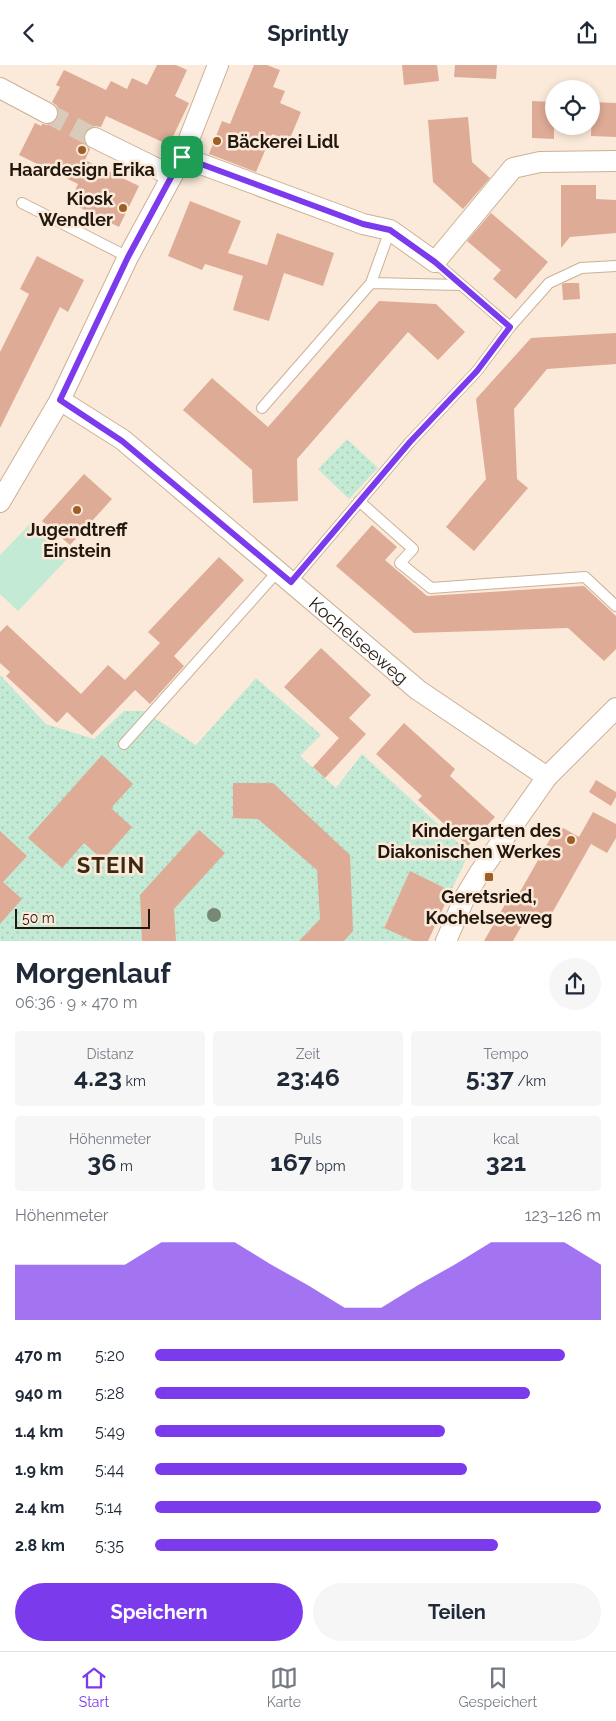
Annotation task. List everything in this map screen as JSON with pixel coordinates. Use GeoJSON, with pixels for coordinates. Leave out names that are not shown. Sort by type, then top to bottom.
{"type":"FeatureCollection","features":[{"type":"Feature","properties":{"kind":"street"},"geometry":{"type":"LineString","coordinates":[[0,501],[60,400],[128,257],[182,157],[218,65]]}},
{"type":"Feature","properties":{"kind":"street"},"geometry":{"type":"LineString","coordinates":[[0,88],[47,113]]}},
{"type":"Feature","properties":{"kind":"street"},"geometry":{"type":"LineString","coordinates":[[95,138],[172,176]]}},
{"type":"Feature","properties":{"kind":"street"},"geometry":{"type":"LineString","coordinates":[[182,157],[363,224],[390,230],[435,262],[513,168],[540,162],[616,161]]}},
{"type":"Feature","properties":{"kind":"street","name":"Kochelseeweg"},"geometry":{"type":"LineString","coordinates":[[60,400],[122,441],[418,690],[548,777]]}},
{"type":"Feature","properties":{"kind":"street"},"geometry":{"type":"LineString","coordinates":[[446,941],[465,897],[480,872],[548,777],[616,708]]}},
{"type":"Feature","properties":{"kind":"lane"},"geometry":{"type":"LineString","coordinates":[[22,203],[128,257]]}},
{"type":"Feature","properties":{"kind":"lane"},"geometry":{"type":"LineString","coordinates":[[262,408],[371,283],[390,230]]}},
{"type":"Feature","properties":{"kind":"lane"},"geometry":{"type":"LineString","coordinates":[[435,262],[510,327]]}},
{"type":"Feature","properties":{"kind":"lane"},"geometry":{"type":"LineString","coordinates":[[124,744],[359,501],[410,442],[477,371],[510,327],[549,283],[581,268],[616,266]]}},
{"type":"Feature","properties":{"kind":"lane"},"geometry":{"type":"LineString","coordinates":[[371,283],[460,285]]}},
{"type":"Feature","properties":{"kind":"lane"},"geometry":{"type":"LineString","coordinates":[[359,501],[413,549],[400,563],[431,588],[585,577],[616,606]]}},
{"type":"Feature","properties":{"kind":"green space"},"geometry":{"type":"Polygon","coordinates":[[[347,439],[378,468],[349,499],[318,469],[347,439]]]}},
{"type":"Feature","properties":{"kind":"green space"},"geometry":{"type":"Polygon","coordinates":[[[30,524],[67,559],[18,611],[0,594],[0,555],[30,524]]]}},
{"type":"Feature","properties":{"kind":"green space"},"geometry":{"type":"Polygon","coordinates":[[[0,675],[46,724],[94,739],[124,711],[144,711],[196,745],[256,678],[321,735],[300,756],[336,788],[362,754],[469,853],[451,891],[410,872],[384,927],[413,941],[0,941],[0,675]]]}},
{"type":"Feature","properties":{"kind":"building"},"geometry":{"type":"Polygon","coordinates":[[[157,65],[176,65],[187,70],[175,96],[189,103],[169,145],[106,116],[101,127],[89,128],[84,133],[83,139],[90,149],[85,160],[139,186],[119,227],[69,202],[78,184],[19,155],[35,123],[41,126],[42,124],[48,125],[54,123],[57,119],[59,112],[57,106],[52,102],[60,87],[56,85],[64,70],[106,90],[111,81],[127,89],[132,78],[147,85],[157,65]]]}},
{"type":"Feature","properties":{"kind":"building"},"geometry":{"type":"Polygon","coordinates":[[[254,65],[267,65],[280,70],[273,87],[285,91],[280,103],[301,112],[289,141],[272,134],[256,172],[209,154],[222,121],[230,124],[254,65]]]}},
{"type":"Feature","properties":{"kind":"building"},"geometry":{"type":"Polygon","coordinates":[[[402,65],[437,65],[439,81],[404,85],[402,65]]]}},
{"type":"Feature","properties":{"kind":"building"},"geometry":{"type":"Polygon","coordinates":[[[455,65],[497,65],[496,79],[454,77],[455,65]]]}},
{"type":"Feature","properties":{"kind":"building"},"geometry":{"type":"Polygon","coordinates":[[[532,101],[545,102],[545,135],[554,135],[554,139],[532,138],[532,101]]]}},
{"type":"Feature","properties":{"kind":"building"},"geometry":{"type":"Polygon","coordinates":[[[600,102],[616,103],[616,137],[591,136],[600,135],[600,102]]]}},
{"type":"Feature","properties":{"kind":"building"},"geometry":{"type":"Polygon","coordinates":[[[468,117],[472,162],[490,178],[463,209],[433,182],[428,120],[468,117]]]}},
{"type":"Feature","properties":{"kind":"building"},"geometry":{"type":"Polygon","coordinates":[[[561,185],[596,185],[596,199],[616,200],[616,233],[570,237],[561,248],[561,185]]]}},
{"type":"Feature","properties":{"kind":"building"},"geometry":{"type":"Polygon","coordinates":[[[190,201],[241,221],[228,253],[267,265],[277,233],[334,253],[323,286],[284,273],[269,321],[233,310],[243,276],[205,264],[202,270],[168,256],[190,201]]]}},
{"type":"Feature","properties":{"kind":"building"},"geometry":{"type":"Polygon","coordinates":[[[491,213],[548,262],[516,299],[493,279],[501,270],[467,241],[491,213]]]}},
{"type":"Feature","properties":{"kind":"building"},"geometry":{"type":"Polygon","coordinates":[[[37,256],[84,280],[68,312],[60,307],[0,428],[0,352],[29,294],[20,289],[37,256]]]}},
{"type":"Feature","properties":{"kind":"building"},"geometry":{"type":"Polygon","coordinates":[[[579,283],[580,299],[563,300],[562,284],[579,283]]]}},
{"type":"Feature","properties":{"kind":"building"},"geometry":{"type":"Polygon","coordinates":[[[379,301],[436,304],[465,332],[438,360],[408,332],[297,459],[298,501],[253,503],[252,470],[183,410],[212,378],[268,427],[379,301]]]}},
{"type":"Feature","properties":{"kind":"building"},"geometry":{"type":"Polygon","coordinates":[[[616,333],[616,364],[547,369],[514,409],[517,479],[528,488],[474,551],[446,527],[486,479],[476,399],[531,338],[616,333]]]}},
{"type":"Feature","properties":{"kind":"building","name":"Jugendtreff Einstein"},"geometry":{"type":"Polygon","coordinates":[[[84,474],[112,499],[70,545],[42,521],[84,474]]]}},
{"type":"Feature","properties":{"kind":"building"},"geometry":{"type":"Polygon","coordinates":[[[372,525],[397,547],[385,560],[427,596],[584,586],[616,616],[616,649],[604,661],[568,628],[414,633],[336,566],[372,525]]]}},
{"type":"Feature","properties":{"kind":"building"},"geometry":{"type":"Polygon","coordinates":[[[219,557],[244,580],[174,656],[184,666],[150,704],[135,690],[92,735],[67,712],[57,723],[6,676],[10,672],[0,663],[0,632],[7,625],[81,694],[108,665],[125,680],[160,643],[148,632],[219,557]]]}},
{"type":"Feature","properties":{"kind":"building"},"geometry":{"type":"Polygon","coordinates":[[[321,648],[371,695],[349,718],[366,734],[325,778],[313,767],[339,738],[284,687],[321,648]]]}},
{"type":"Feature","properties":{"kind":"building"},"geometry":{"type":"Polygon","coordinates":[[[404,723],[455,769],[450,776],[495,817],[468,846],[418,800],[422,796],[376,754],[404,723]]]}},
{"type":"Feature","properties":{"kind":"building"},"geometry":{"type":"Polygon","coordinates":[[[102,755],[133,784],[111,808],[132,827],[103,860],[84,843],[62,868],[28,838],[102,755]]]}},
{"type":"Feature","properties":{"kind":"building"},"geometry":{"type":"Polygon","coordinates":[[[596,780],[616,792],[616,797],[611,806],[589,792],[596,780]]]}},
{"type":"Feature","properties":{"kind":"building"},"geometry":{"type":"Polygon","coordinates":[[[233,783],[273,783],[350,855],[353,931],[344,941],[299,941],[320,919],[317,870],[258,819],[233,818],[233,783]]]}},
{"type":"Feature","properties":{"kind":"building"},"geometry":{"type":"Polygon","coordinates":[[[593,812],[616,824],[616,838],[607,853],[591,844],[547,922],[529,913],[513,941],[484,941],[507,901],[513,904],[558,825],[579,837],[593,812]]]}},
{"type":"Feature","properties":{"kind":"building"},"geometry":{"type":"Polygon","coordinates":[[[199,830],[225,853],[174,909],[176,941],[142,941],[140,895],[199,830]]]}},
{"type":"Feature","properties":{"kind":"building"},"geometry":{"type":"Polygon","coordinates":[[[0,831],[27,856],[3,882],[22,899],[0,924],[0,831]]]}},
{"type":"Feature","properties":{"kind":"building"},"geometry":{"type":"Polygon","coordinates":[[[410,871],[451,891],[428,941],[413,941],[384,928],[410,871]]]}},
{"type":"Feature","properties":{"kind":"tunnel"},"geometry":{"type":"LineString","coordinates":[[47,113],[95,138]]}},
{"type":"Feature","properties":{"kind":"place","name":"Bäckerei Lidl"},"geometry":{"type":"Point","coordinates":[217,141]}},
{"type":"Feature","properties":{"kind":"place","name":"Haardesign Erika"},"geometry":{"type":"Point","coordinates":[82,150]}},
{"type":"Feature","properties":{"kind":"place","name":"Kiosk Wendler"},"geometry":{"type":"Point","coordinates":[123,208]}},
{"type":"Feature","properties":{"kind":"place","name":"Jugendtreff Einstein"},"geometry":{"type":"Point","coordinates":[77,510]}},
{"type":"Feature","properties":{"kind":"place","name":"Kindergarten des Diakonischen Werkes"},"geometry":{"type":"Point","coordinates":[571,840]}},
{"type":"Feature","properties":{"kind":"place","name":"Geretsried, Kochelseeweg"},"geometry":{"type":"Point","coordinates":[489,877]}},
{"type":"Feature","properties":{"kind":"district","name":"STEIN"},"geometry":{"type":"Point","coordinates":[111,865]}},
{"type":"Feature","properties":{"kind":"route"},"geometry":{"type":"LineString","coordinates":[[182,157],[363,224],[390,230],[435,262],[510,327],[477,371],[410,442],[291,582],[122,441],[60,400],[128,257],[182,157]]}}]}
